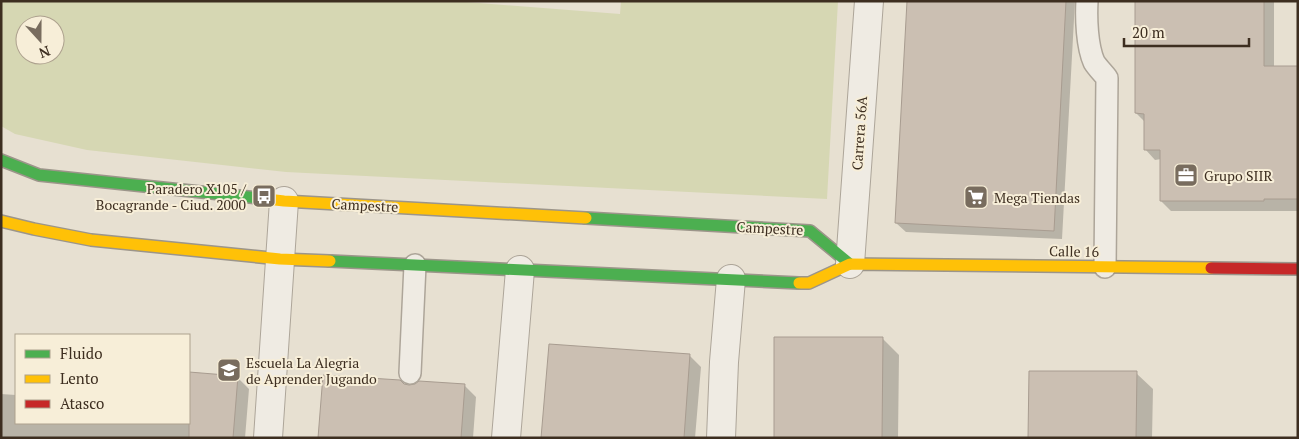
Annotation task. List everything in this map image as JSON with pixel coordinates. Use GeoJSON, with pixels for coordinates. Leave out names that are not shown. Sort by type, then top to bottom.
{"type":"FeatureCollection","features":[{"type":"Feature","properties":{"kind":"street","name":"Carrera 56A"},"geometry":{"type":"LineString","coordinates":[[850,264],[869,1]]}},
{"type":"Feature","properties":{"kind":"street","name":"Campestre"},"geometry":{"type":"LineString","coordinates":[[1,160],[39,175],[284,201],[810,230],[850,264]]}},
{"type":"Feature","properties":{"kind":"street"},"geometry":{"type":"LineString","coordinates":[[268,438],[284,201]]}},
{"type":"Feature","properties":{"kind":"street"},"geometry":{"type":"LineString","coordinates":[[1,221],[91,240],[280,259],[809,283],[850,264]]}},
{"type":"Feature","properties":{"kind":"street","name":"Calle 16"},"geometry":{"type":"LineString","coordinates":[[850,264],[1298,269]]}},
{"type":"Feature","properties":{"kind":"street"},"geometry":{"type":"LineString","coordinates":[[506,438],[520,270]]}},
{"type":"Feature","properties":{"kind":"street"},"geometry":{"type":"LineString","coordinates":[[721,438],[724,362],[731,279]]}},
{"type":"Feature","properties":{"kind":"lane"},"geometry":{"type":"LineString","coordinates":[[1087,1],[1087,25],[1092,56],[1094,62],[1107,78],[1105,267]]}},
{"type":"Feature","properties":{"kind":"lane"},"geometry":{"type":"LineString","coordinates":[[410,373],[415,265]]}},
{"type":"Feature","properties":{"kind":"green space"},"geometry":{"type":"Polygon","coordinates":[[[1,1],[454,1],[620,14],[621,1],[838,1],[827,199],[286,172],[87,150],[15,134],[1,126],[1,1]]]}},
{"type":"Feature","properties":{"kind":"building"},"geometry":{"type":"Polygon","coordinates":[[[907,1],[1066,1],[1054,231],[895,223],[907,1]]]}},
{"type":"Feature","properties":{"kind":"building"},"geometry":{"type":"Polygon","coordinates":[[[1135,1],[1264,1],[1264,66],[1298,66],[1298,199],[1264,199],[1264,201],[1160,201],[1160,150],[1144,150],[1144,114],[1135,113],[1135,1]]]}},
{"type":"Feature","properties":{"kind":"building"},"geometry":{"type":"Polygon","coordinates":[[[774,337],[883,337],[882,438],[774,438],[774,337]]]}},
{"type":"Feature","properties":{"kind":"building"},"geometry":{"type":"Polygon","coordinates":[[[549,344],[690,354],[684,438],[541,438],[549,344]]]}},
{"type":"Feature","properties":{"kind":"building"},"geometry":{"type":"Polygon","coordinates":[[[1029,371],[1137,371],[1136,438],[1028,438],[1029,371]]]}},
{"type":"Feature","properties":{"kind":"building"},"geometry":{"type":"Polygon","coordinates":[[[190,372],[238,376],[233,438],[189,438],[190,372]]]}},
{"type":"Feature","properties":{"kind":"building"},"geometry":{"type":"Polygon","coordinates":[[[323,375],[400,380],[404,384],[409,385],[419,381],[465,384],[461,438],[318,438],[323,375]]]}},
{"type":"Feature","properties":{"kind":"traffic: fast"},"geometry":{"type":"LineString","coordinates":[[1,160],[39,175],[258,198]]}},
{"type":"Feature","properties":{"kind":"traffic: fast"},"geometry":{"type":"LineString","coordinates":[[586,218],[810,231],[850,264]]}},
{"type":"Feature","properties":{"kind":"traffic: fast"},"geometry":{"type":"LineString","coordinates":[[330,261],[799,283]]}},
{"type":"Feature","properties":{"kind":"traffic: slow"},"geometry":{"type":"LineString","coordinates":[[258,198],[586,218]]}},
{"type":"Feature","properties":{"kind":"traffic: slow"},"geometry":{"type":"LineString","coordinates":[[1,221],[91,240],[280,259],[330,261]]}},
{"type":"Feature","properties":{"kind":"traffic: slow"},"geometry":{"type":"LineString","coordinates":[[799,283],[809,283],[850,264],[1211,268]]}},
{"type":"Feature","properties":{"kind":"traffic: jam"},"geometry":{"type":"LineString","coordinates":[[1211,268],[1298,269]]}},
{"type":"Feature","properties":{"kind":"place","name":"Grupo SIIR"},"geometry":{"type":"Point","coordinates":[1186,175]}},
{"type":"Feature","properties":{"kind":"place","name":"Paradero X105 / Bocagrande - Ciud. 2000"},"geometry":{"type":"Point","coordinates":[264,196]}},
{"type":"Feature","properties":{"kind":"place","name":"Mega Tiendas"},"geometry":{"type":"Point","coordinates":[976,197]}},
{"type":"Feature","properties":{"kind":"place","name":"Escuela La Alegria de Aprender Jugando"},"geometry":{"type":"Point","coordinates":[229,370]}}]}
